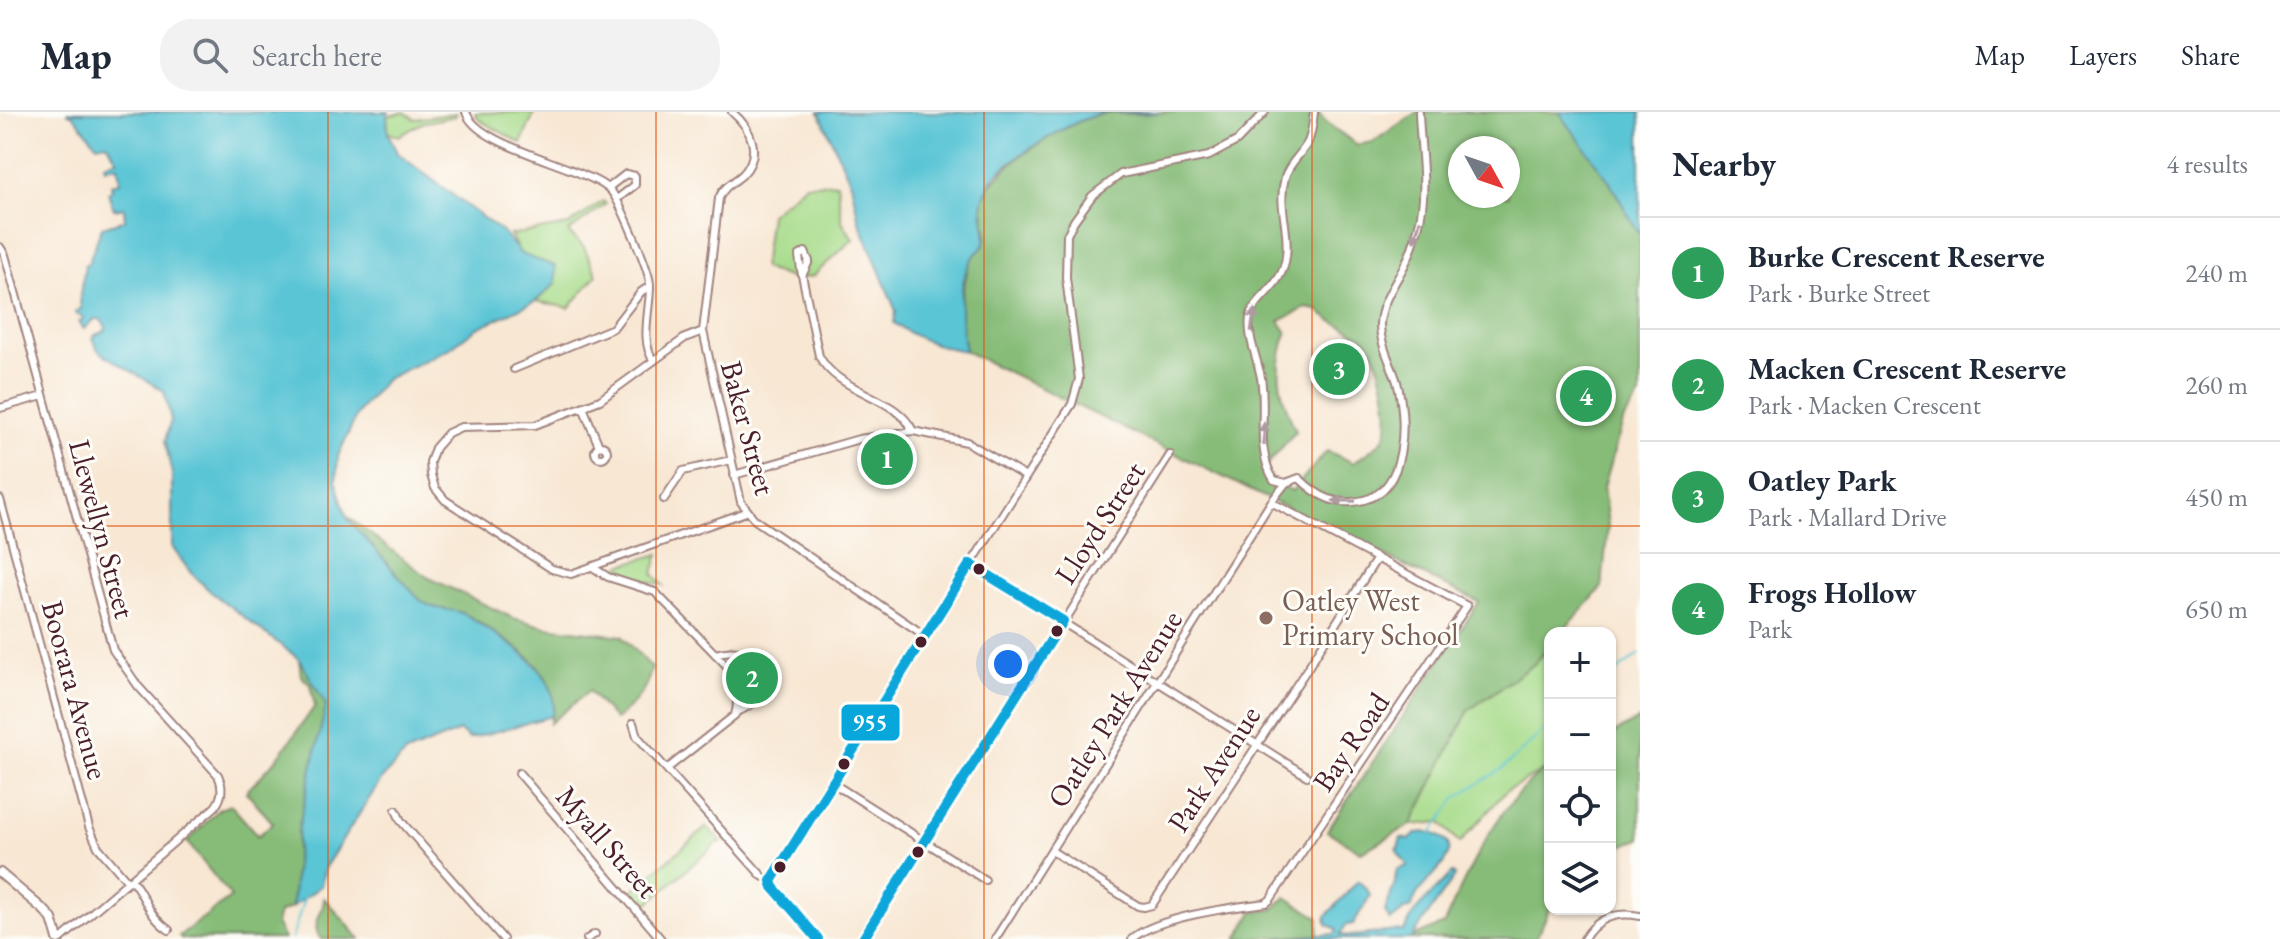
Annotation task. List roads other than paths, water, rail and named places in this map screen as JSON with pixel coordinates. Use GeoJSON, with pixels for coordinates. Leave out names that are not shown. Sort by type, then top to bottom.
{"type":"FeatureCollection","features":[{"type":"Feature","properties":{"kind":"street"},"geometry":{"type":"LineString","coordinates":[[466,112],[470,120],[509,147],[579,173],[608,188],[617,199],[648,271],[648,348],[654,361]]}},
{"type":"Feature","properties":{"kind":"street","name":"Baker Street"},"geometry":{"type":"LineString","coordinates":[[732,112],[749,132],[753,153],[745,172],[723,190],[719,198],[703,331],[739,497],[746,512],[924,635]]}},
{"type":"Feature","properties":{"kind":"street"},"geometry":{"type":"LineString","coordinates":[[771,881],[1072,404],[1079,379],[1066,278],[1067,235],[1074,221],[1092,196],[1121,174],[1209,156],[1243,136],[1265,112]]}},
{"type":"Feature","properties":{"kind":"street"},"geometry":{"type":"LineString","coordinates":[[1314,112],[1307,143],[1288,168],[1284,181],[1281,205],[1287,251],[1283,271],[1276,285],[1254,309],[1250,321],[1262,388],[1265,464],[1274,480],[1271,502],[1377,558]]}},
{"type":"Feature","properties":{"kind":"street"},"geometry":{"type":"LineString","coordinates":[[1274,480],[1286,483],[1299,478],[1311,490],[1331,501],[1355,502],[1378,494],[1396,473],[1401,405],[1385,353],[1380,324],[1386,301],[1413,244],[1423,211],[1419,112]]}},
{"type":"Feature","properties":{"kind":"street"},"geometry":{"type":"LineString","coordinates":[[608,188],[626,174],[635,176],[635,185],[617,199]]}},
{"type":"Feature","properties":{"kind":"street","name":"Llewellyn Street"},"geometry":{"type":"LineString","coordinates":[[0,247],[5,255],[113,650],[138,686],[218,775],[222,790],[215,807],[130,881]]}},
{"type":"Feature","properties":{"kind":"street"},"geometry":{"type":"LineString","coordinates":[[802,276],[823,365],[840,381],[899,414],[913,431]]}},
{"type":"Feature","properties":{"kind":"street"},"geometry":{"type":"LineString","coordinates":[[514,369],[613,328],[641,292],[650,286]]}},
{"type":"Feature","properties":{"kind":"street"},"geometry":{"type":"LineString","coordinates":[[703,331],[685,338],[610,394],[583,407],[535,425],[455,429],[438,442],[430,468],[435,488],[451,505],[552,569],[571,574],[746,512]]}},
{"type":"Feature","properties":{"kind":"street"},"geometry":{"type":"LineString","coordinates":[[0,408],[43,396]]}},
{"type":"Feature","properties":{"kind":"street"},"geometry":{"type":"LineString","coordinates":[[583,407],[599,446]]}},
{"type":"Feature","properties":{"kind":"street"},"geometry":{"type":"LineString","coordinates":[[734,475],[859,439],[913,431],[967,442],[1026,477]]}},
{"type":"Feature","properties":{"kind":"street","name":"Lloyd Street"},"geometry":{"type":"LineString","coordinates":[[863,939],[1170,455]]}},
{"type":"Feature","properties":{"kind":"street"},"geometry":{"type":"LineString","coordinates":[[664,499],[683,471],[731,460]]}},
{"type":"Feature","properties":{"kind":"street","name":"Oatley Park Avenue"},"geometry":{"type":"LineString","coordinates":[[995,939],[1271,502],[1286,483]]}},
{"type":"Feature","properties":{"kind":"street","name":"Boorara Avenue"},"geometry":{"type":"LineString","coordinates":[[0,499],[89,827],[98,847],[140,891],[146,907],[169,930]]}},
{"type":"Feature","properties":{"kind":"street","name":"Bay Road"},"geometry":{"type":"LineString","coordinates":[[1132,939],[1144,931],[1202,912],[1270,900],[1467,606],[1377,558]]}},
{"type":"Feature","properties":{"kind":"street","name":"Park Avenue"},"geometry":{"type":"LineString","coordinates":[[1052,851],[1138,906],[1148,907],[1155,901],[1377,558]]}},
{"type":"Feature","properties":{"kind":"street"},"geometry":{"type":"LineString","coordinates":[[970,564],[1307,776]]}},
{"type":"Feature","properties":{"kind":"street"},"geometry":{"type":"LineString","coordinates":[[594,568],[608,577],[655,592],[715,654],[733,678],[737,712]]}},
{"type":"Feature","properties":{"kind":"street"},"geometry":{"type":"LineString","coordinates":[[668,768],[764,692],[770,682],[771,670],[760,658],[726,650],[715,654]]}},
{"type":"Feature","properties":{"kind":"street"},"geometry":{"type":"LineString","coordinates":[[633,723],[637,736],[762,876],[771,881],[818,939]]}},
{"type":"Feature","properties":{"kind":"street","name":"Myall Street"},"geometry":{"type":"LineString","coordinates":[[519,773],[661,939]]}},
{"type":"Feature","properties":{"kind":"street"},"geometry":{"type":"LineString","coordinates":[[831,782],[985,880]]}},
{"type":"Feature","properties":{"kind":"street"},"geometry":{"type":"LineString","coordinates":[[396,810],[401,821],[503,939]]}},
{"type":"Feature","properties":{"kind":"street"},"geometry":{"type":"LineString","coordinates":[[0,873],[48,914],[60,939],[130,881]]}},
{"type":"Feature","properties":{"kind":"street"},"geometry":{"type":"LineString","coordinates":[[1584,939],[1593,927],[1607,918],[1621,914],[1640,916]]}},
{"type":"Feature","properties":{"kind":"street"},"geometry":{"type":"LineString","coordinates":[[587,939],[595,934]]}},
{"type":"Feature","properties":{"kind":"water"},"geometry":{"type":"Polygon","coordinates":[[[67,112],[389,112],[388,133],[397,153],[503,233],[521,254],[555,266],[556,283],[536,301],[477,328],[450,348],[386,379],[358,412],[338,456],[336,482],[347,518],[420,600],[469,616],[535,665],[550,688],[552,716],[469,739],[460,731],[406,753],[383,777],[325,867],[321,886],[292,907],[299,826],[326,705],[299,659],[211,592],[191,573],[172,547],[172,474],[165,441],[171,420],[164,391],[98,350],[93,338],[105,331],[106,326],[100,319],[95,319],[84,329],[79,322],[83,320],[81,315],[75,312],[81,309],[85,264],[88,264],[102,227],[125,220],[124,207],[114,209],[108,192],[112,190],[111,184],[120,182],[118,166],[105,168],[104,164],[117,160],[107,143],[97,145],[73,115],[67,112]]]}},
{"type":"Feature","properties":{"kind":"water"},"geometry":{"type":"Polygon","coordinates":[[[819,112],[1160,112],[1093,116],[1047,138],[996,175],[982,203],[984,246],[974,256],[963,280],[961,310],[965,351],[928,342],[894,323],[896,311],[859,221],[851,183],[819,112]]]}},
{"type":"Feature","properties":{"kind":"water"},"geometry":{"type":"Polygon","coordinates":[[[1559,112],[1640,112],[1640,235],[1609,181],[1559,112]]]}},
{"type":"Feature","properties":{"kind":"water"},"geometry":{"type":"Polygon","coordinates":[[[1428,832],[1442,838],[1448,845],[1449,853],[1416,896],[1411,908],[1390,921],[1385,911],[1396,873],[1398,869],[1408,866],[1397,851],[1401,838],[1409,840],[1417,833],[1428,832]]]}},
{"type":"Feature","properties":{"kind":"water"},"geometry":{"type":"Polygon","coordinates":[[[1452,873],[1455,876],[1411,939],[1277,939],[1335,934],[1337,929],[1327,924],[1326,916],[1358,881],[1370,896],[1353,924],[1346,925],[1340,935],[1404,931],[1416,910],[1452,873]]]}},
{"type":"Feature","properties":{"kind":"waterway"},"geometry":{"type":"LineString","coordinates":[[1616,672],[1640,654]]}},
{"type":"Feature","properties":{"kind":"waterway"},"geometry":{"type":"LineString","coordinates":[[1430,835],[1457,797],[1503,768],[1544,730]]}},
{"type":"Feature","properties":{"kind":"waterway"},"geometry":{"type":"LineString","coordinates":[[292,939],[304,898]]}},
{"type":"Feature","properties":{"kind":"place","name":"Oatley Park"},"geometry":{"type":"Point","coordinates":[1339,369]}},
{"type":"Feature","properties":{"kind":"place","name":"Frogs Hollow"},"geometry":{"type":"Point","coordinates":[1586,396]}},
{"type":"Feature","properties":{"kind":"place","name":"Burke Crescent Reserve"},"geometry":{"type":"Point","coordinates":[887,459]}},
{"type":"Feature","properties":{"kind":"place","name":"Oatley West Primary School"},"geometry":{"type":"Point","coordinates":[1266,618]}},
{"type":"Feature","properties":{"kind":"place","name":"Macken Crescent Reserve"},"geometry":{"type":"Point","coordinates":[752,678]}}]}
